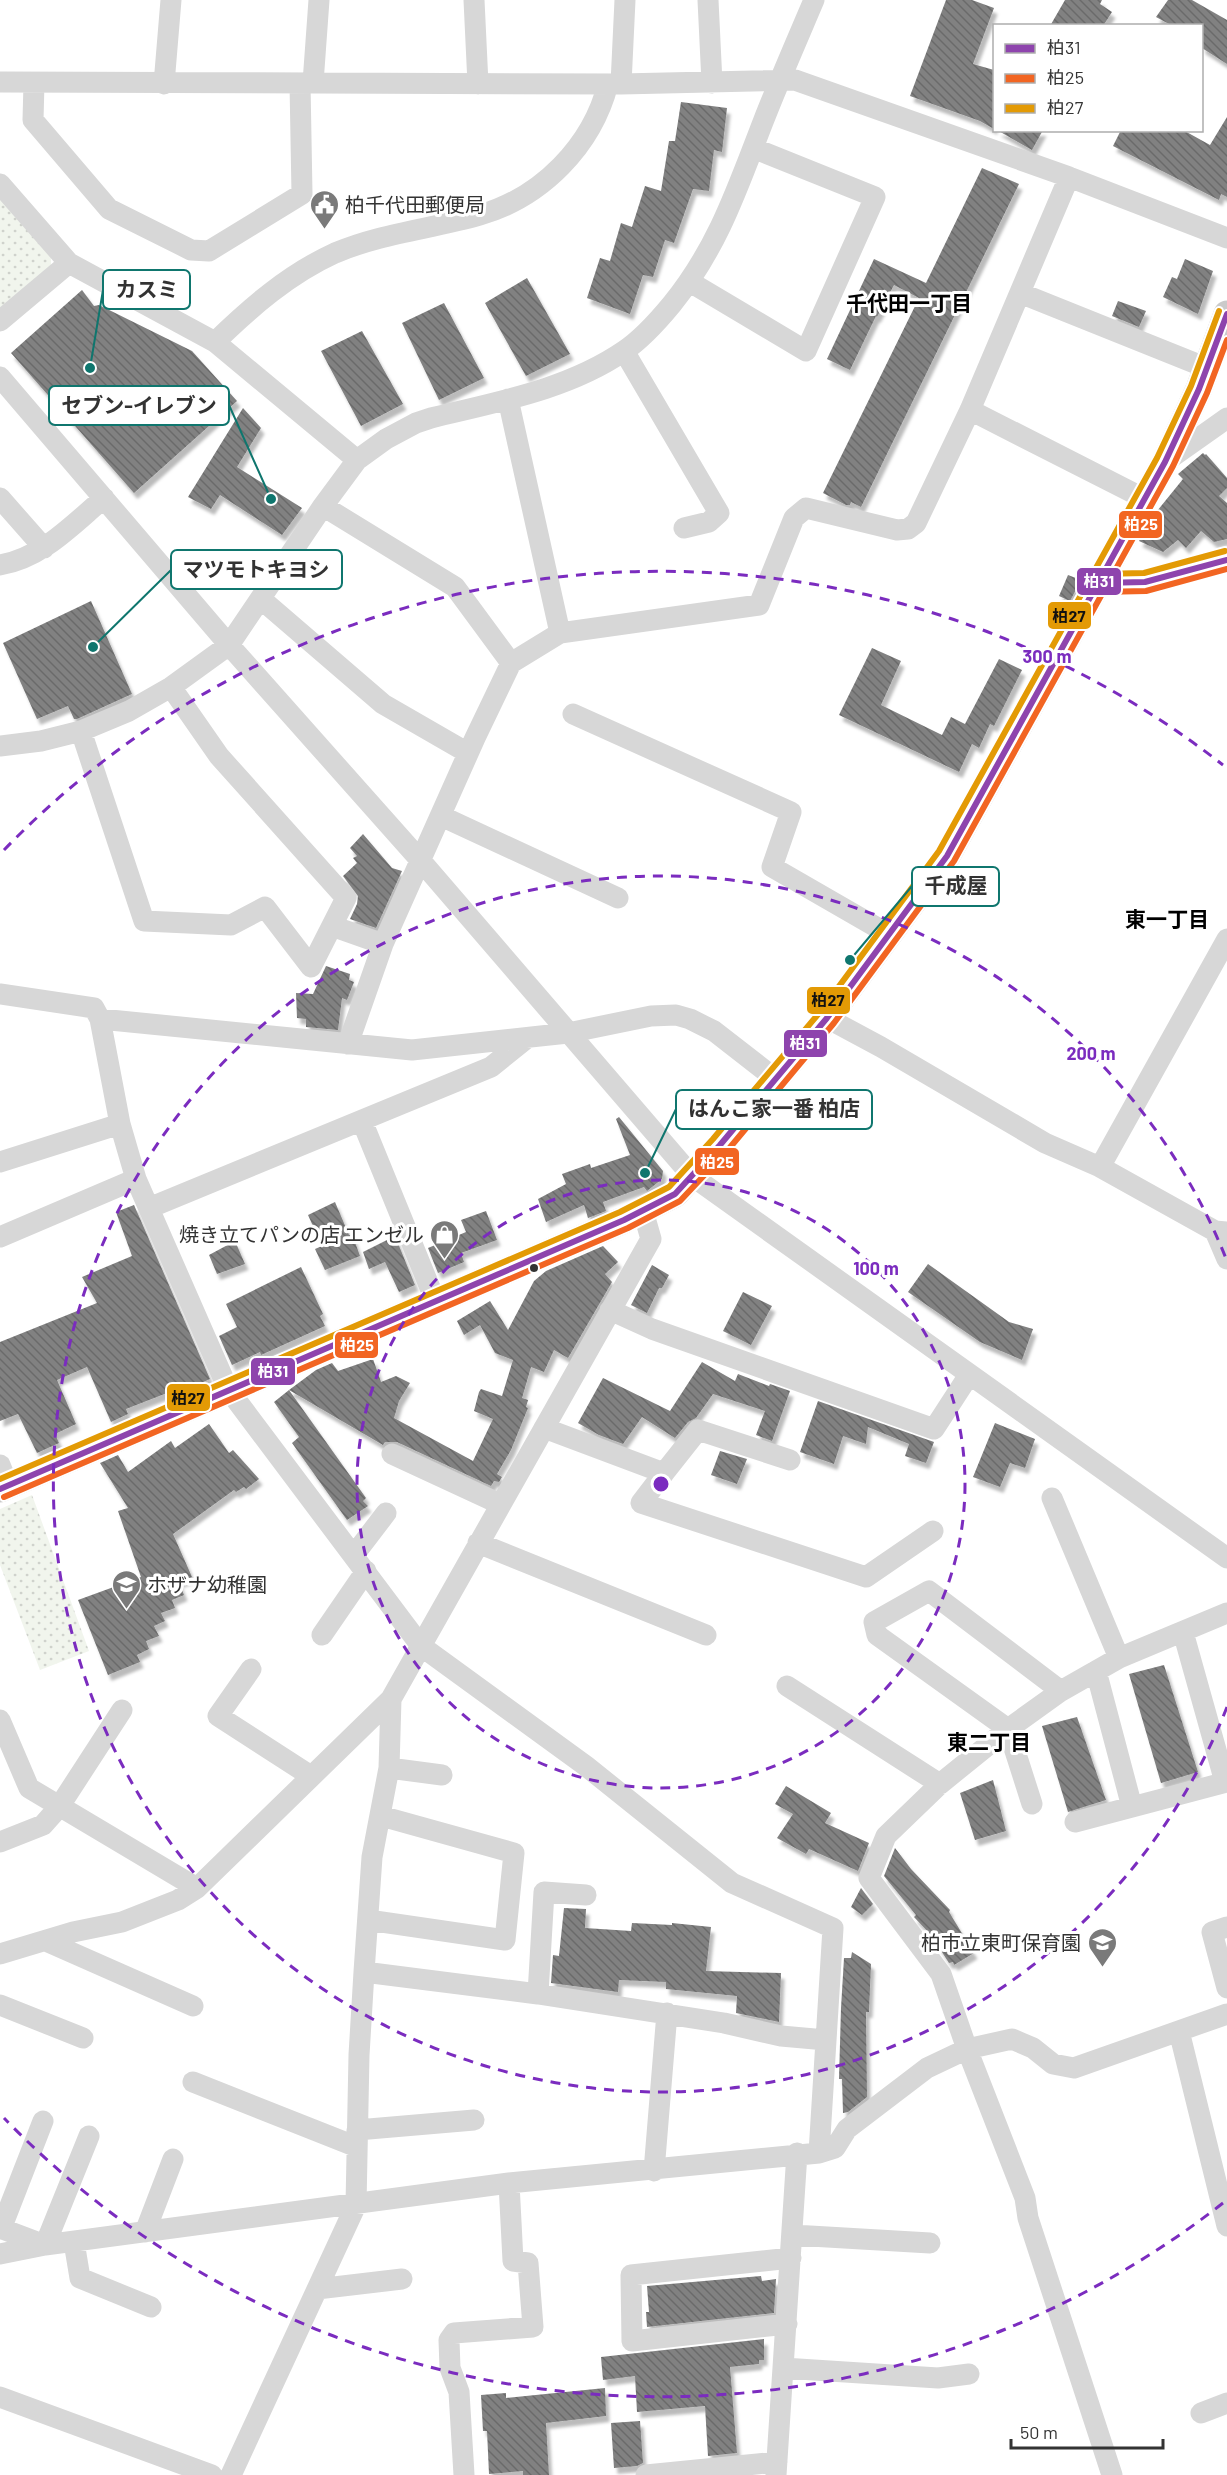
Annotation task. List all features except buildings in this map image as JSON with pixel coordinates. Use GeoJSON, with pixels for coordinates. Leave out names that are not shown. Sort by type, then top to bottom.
{"type":"FeatureCollection","features":[{"type":"Feature","properties":{"kind":"main road"},"geometry":{"type":"LineString","coordinates":[[3,1480],[228,1389],[643,1211],[675,1194],[777,1080],[827,1018],[947,856],[1166,462],[1207,368],[1227,314]]}},
{"type":"Feature","properties":{"kind":"street"},"geometry":{"type":"LineString","coordinates":[[164,84],[171,0]]}},
{"type":"Feature","properties":{"kind":"street"},"geometry":{"type":"LineString","coordinates":[[34,82],[33,120],[109,209],[191,250],[209,250],[302,194],[307,83],[319,0]]}},
{"type":"Feature","properties":{"kind":"street"},"geometry":{"type":"LineString","coordinates":[[474,0],[478,84]]}},
{"type":"Feature","properties":{"kind":"street"},"geometry":{"type":"LineString","coordinates":[[215,342],[274,290],[297,273],[333,254],[379,237],[479,215],[508,205],[555,173],[576,149],[615,84],[625,0]]}},
{"type":"Feature","properties":{"kind":"street"},"geometry":{"type":"LineString","coordinates":[[708,0],[712,83]]}},
{"type":"Feature","properties":{"kind":"street"},"geometry":{"type":"LineString","coordinates":[[0,746],[40,741],[81,731],[129,711],[171,687],[229,645],[357,460],[386,439],[416,423],[557,384],[624,351],[657,322],[690,282],[721,229],[814,0]]}},
{"type":"Feature","properties":{"kind":"street"},"geometry":{"type":"LineString","coordinates":[[0,82],[615,84],[795,80],[1069,177],[1227,237]]}},
{"type":"Feature","properties":{"kind":"street"},"geometry":{"type":"LineString","coordinates":[[690,282],[806,351],[875,197],[753,148]]}},
{"type":"Feature","properties":{"kind":"street"},"geometry":{"type":"LineString","coordinates":[[348,1044],[383,944],[468,753],[511,663],[560,633],[759,605],[794,518],[806,508],[897,530],[908,529],[916,523],[970,410],[1069,177]]}},
{"type":"Feature","properties":{"kind":"street"},"geometry":{"type":"LineString","coordinates":[[0,184],[69,263],[215,342],[357,460]]}},
{"type":"Feature","properties":{"kind":"street"},"geometry":{"type":"LineString","coordinates":[[0,321],[69,263]]}},
{"type":"Feature","properties":{"kind":"street"},"geometry":{"type":"LineString","coordinates":[[1020,293],[1207,368]]}},
{"type":"Feature","properties":{"kind":"street"},"geometry":{"type":"LineString","coordinates":[[624,351],[719,513],[709,522],[684,528]]}},
{"type":"Feature","properties":{"kind":"street"},"geometry":{"type":"LineString","coordinates":[[0,377],[229,645],[421,861],[692,1176],[969,1376],[1227,1558]]}},
{"type":"Feature","properties":{"kind":"street"},"geometry":{"type":"LineString","coordinates":[[508,399],[560,633]]}},
{"type":"Feature","properties":{"kind":"street"},"geometry":{"type":"LineString","coordinates":[[970,410],[1145,499]]}},
{"type":"Feature","properties":{"kind":"street"},"geometry":{"type":"LineString","coordinates":[[1166,462],[1227,418]]}},
{"type":"Feature","properties":{"kind":"street"},"geometry":{"type":"LineString","coordinates":[[0,498],[44,548]]}},
{"type":"Feature","properties":{"kind":"street"},"geometry":{"type":"LineString","coordinates":[[0,565],[28,557],[44,548],[104,498]]}},
{"type":"Feature","properties":{"kind":"street"},"geometry":{"type":"LineString","coordinates":[[323,506],[455,587],[511,663]]}},
{"type":"Feature","properties":{"kind":"street"},"geometry":{"type":"LineString","coordinates":[[1099,583],[1145,582],[1227,560]]}},
{"type":"Feature","properties":{"kind":"street"},"geometry":{"type":"LineString","coordinates":[[261,598],[382,704],[468,753]]}},
{"type":"Feature","properties":{"kind":"street"},"geometry":{"type":"LineString","coordinates":[[81,731],[144,921],[231,926],[265,907],[311,967],[346,898],[219,756],[171,687]]}},
{"type":"Feature","properties":{"kind":"street"},"geometry":{"type":"LineString","coordinates":[[573,714],[791,812],[772,867],[890,935]]}},
{"type":"Feature","properties":{"kind":"street"},"geometry":{"type":"LineString","coordinates":[[441,816],[618,898]]}},
{"type":"Feature","properties":{"kind":"street"},"geometry":{"type":"LineString","coordinates":[[332,926],[383,944]]}},
{"type":"Feature","properties":{"kind":"street"},"geometry":{"type":"LineString","coordinates":[[1100,1167],[1227,939]]}},
{"type":"Feature","properties":{"kind":"street"},"geometry":{"type":"LineString","coordinates":[[0,994],[94,1008],[100,1019],[120,1124],[136,1179],[228,1389],[421,1646],[586,1766],[732,1883],[833,1928],[819,2153]]}},
{"type":"Feature","properties":{"kind":"street"},"geometry":{"type":"LineString","coordinates":[[100,1019],[412,1050],[568,1033],[651,1016],[676,1015],[714,1031],[777,1080]]}},
{"type":"Feature","properties":{"kind":"street"},"geometry":{"type":"LineString","coordinates":[[827,1018],[1045,1143],[1100,1167],[1221,1231],[1227,1259]]}},
{"type":"Feature","properties":{"kind":"street"},"geometry":{"type":"LineString","coordinates":[[149,1208],[491,1067],[528,1038]]}},
{"type":"Feature","properties":{"kind":"street"},"geometry":{"type":"LineString","coordinates":[[362,1121],[435,1300]]}},
{"type":"Feature","properties":{"kind":"street"},"geometry":{"type":"LineString","coordinates":[[0,1162],[120,1124]]}},
{"type":"Feature","properties":{"kind":"street"},"geometry":{"type":"LineString","coordinates":[[0,1237],[136,1179]]}},
{"type":"Feature","properties":{"kind":"street"},"geometry":{"type":"LineString","coordinates":[[0,1954],[48,1942],[74,1932],[122,1922],[155,1910],[197,1888],[391,1699],[651,1239],[643,1211]]}},
{"type":"Feature","properties":{"kind":"street"},"geometry":{"type":"LineString","coordinates":[[610,1310],[652,1329],[934,1429],[969,1376]]}},
{"type":"Feature","properties":{"kind":"street"},"geometry":{"type":"LineString","coordinates":[[544,1428],[664,1473]]}},
{"type":"Feature","properties":{"kind":"street"},"geometry":{"type":"LineString","coordinates":[[790,1460],[698,1430],[641,1503],[866,1577],[933,1531]]}},
{"type":"Feature","properties":{"kind":"street"},"geometry":{"type":"LineString","coordinates":[[392,1454],[500,1504]]}},
{"type":"Feature","properties":{"kind":"street"},"geometry":{"type":"LineString","coordinates":[[1052,1498],[1119,1658]]}},
{"type":"Feature","properties":{"kind":"street"},"geometry":{"type":"LineString","coordinates":[[322,1635],[386,1513]]}},
{"type":"Feature","properties":{"kind":"street"},"geometry":{"type":"LineString","coordinates":[[478,1543],[705,1635]]}},
{"type":"Feature","properties":{"kind":"street"},"geometry":{"type":"LineString","coordinates":[[1032,1804],[1008,1730],[877,1635],[874,1622],[929,1591],[1061,1691]]}},
{"type":"Feature","properties":{"kind":"street"},"geometry":{"type":"LineString","coordinates":[[1112,2475],[1028,2218],[1025,2198],[967,2049],[941,1974],[869,1878],[886,1836],[940,1784],[1008,1730],[1061,1691],[1119,1658],[1227,1613]]}},
{"type":"Feature","properties":{"kind":"street"},"geometry":{"type":"LineString","coordinates":[[1075,1822],[1226,1782],[1183,1632]]}},
{"type":"Feature","properties":{"kind":"street"},"geometry":{"type":"LineString","coordinates":[[251,1669],[218,1716],[311,1776]]}},
{"type":"Feature","properties":{"kind":"street"},"geometry":{"type":"LineString","coordinates":[[1096,1671],[1132,1807]]}},
{"type":"Feature","properties":{"kind":"street"},"geometry":{"type":"LineString","coordinates":[[787,1686],[940,1784]]}},
{"type":"Feature","properties":{"kind":"street"},"geometry":{"type":"LineString","coordinates":[[231,2475],[356,2205],[364,1972],[372,1857],[389,1768],[391,1699]]}},
{"type":"Feature","properties":{"kind":"street"},"geometry":{"type":"LineString","coordinates":[[0,1842],[43,1825],[59,1807],[122,1710]]}},
{"type":"Feature","properties":{"kind":"street"},"geometry":{"type":"LineString","coordinates":[[0,1720],[5,1749],[29,1788],[197,1888]]}},
{"type":"Feature","properties":{"kind":"street"},"geometry":{"type":"LineString","coordinates":[[389,1768],[442,1775]]}},
{"type":"Feature","properties":{"kind":"street"},"geometry":{"type":"LineString","coordinates":[[368,1920],[505,1940],[514,1854],[381,1816]]}},
{"type":"Feature","properties":{"kind":"street"},"geometry":{"type":"LineString","coordinates":[[538,1994],[544,1892],[586,1895]]}},
{"type":"Feature","properties":{"kind":"street"},"geometry":{"type":"LineString","coordinates":[[1227,1927],[1212,1932],[1227,1988]]}},
{"type":"Feature","properties":{"kind":"street"},"geometry":{"type":"LineString","coordinates":[[48,1942],[193,2006]]}},
{"type":"Feature","properties":{"kind":"street"},"geometry":{"type":"LineString","coordinates":[[364,1972],[668,2013],[782,2036],[826,2040]]}},
{"type":"Feature","properties":{"kind":"street"},"geometry":{"type":"LineString","coordinates":[[0,2005],[83,2038]]}},
{"type":"Feature","properties":{"kind":"street"},"geometry":{"type":"LineString","coordinates":[[654,2171],[668,2013]]}},
{"type":"Feature","properties":{"kind":"street"},"geometry":{"type":"LineString","coordinates":[[0,2254],[509,2183],[654,2171],[797,2153],[819,2153],[835,2148],[847,2129],[927,2068],[967,2049],[1012,2039],[1033,2048],[1053,2064],[1074,2068],[1227,2014]]}},
{"type":"Feature","properties":{"kind":"street"},"geometry":{"type":"LineString","coordinates":[[1179,2031],[1227,2226]]}},
{"type":"Feature","properties":{"kind":"street"},"geometry":{"type":"LineString","coordinates":[[193,2082],[357,2139],[474,2120]]}},
{"type":"Feature","properties":{"kind":"street"},"geometry":{"type":"LineString","coordinates":[[43,2121],[1,2228],[45,2246]]}},
{"type":"Feature","properties":{"kind":"street"},"geometry":{"type":"LineString","coordinates":[[45,2246],[89,2136]]}},
{"type":"Feature","properties":{"kind":"street"},"geometry":{"type":"LineString","coordinates":[[645,2475],[777,2469],[797,2153]]}},
{"type":"Feature","properties":{"kind":"street"},"geometry":{"type":"LineString","coordinates":[[145,2232],[173,2160]]}},
{"type":"Feature","properties":{"kind":"street"},"geometry":{"type":"LineString","coordinates":[[464,2475],[459,2392],[450,2368],[449,2340],[454,2333],[533,2327],[528,2263],[513,2261],[509,2183]]}},
{"type":"Feature","properties":{"kind":"street"},"geometry":{"type":"LineString","coordinates":[[793,2235],[930,2243]]}},
{"type":"Feature","properties":{"kind":"street"},"geometry":{"type":"LineString","coordinates":[[74,2242],[80,2278],[151,2307]]}},
{"type":"Feature","properties":{"kind":"street"},"geometry":{"type":"LineString","coordinates":[[787,2324],[632,2341],[631,2275],[791,2258]]}},
{"type":"Feature","properties":{"kind":"street"},"geometry":{"type":"LineString","coordinates":[[317,2289],[402,2279]]}},
{"type":"Feature","properties":{"kind":"street"},"geometry":{"type":"LineString","coordinates":[[783,2368],[938,2378],[969,2374]]}},
{"type":"Feature","properties":{"kind":"street"},"geometry":{"type":"LineString","coordinates":[[0,2397],[212,2475]]}},
{"type":"Feature","properties":{"kind":"street"},"geometry":{"type":"LineString","coordinates":[[1201,2413],[1227,2403]]}},
{"type":"Feature","properties":{"kind":"shaded area"},"geometry":{"type":"Polygon","coordinates":[[[0,197],[51,256],[51,266],[0,308],[0,197]]]}},
{"type":"Feature","properties":{"kind":"shaded area"},"geometry":{"type":"Polygon","coordinates":[[[32,1495],[89,1651],[40,1670],[0,1565],[0,1509],[32,1495]]]}},
{"type":"Feature","properties":{"kind":"transit line","name":"柏27"},"geometry":{"type":"LineString","coordinates":[[0,1479],[620,1212],[669,1187],[713,1139],[820,1012],[939,851],[1157,458],[1191,386],[1219,311]]}},
{"type":"Feature","properties":{"kind":"transit line","name":"柏31"},"geometry":{"type":"LineString","coordinates":[[0,1489],[624,1220],[675,1194],[720,1145],[827,1018],[947,856],[1165,462],[1199,389],[1227,314]]}},
{"type":"Feature","properties":{"kind":"transit line","name":"柏25"},"geometry":{"type":"LineString","coordinates":[[4,1497],[628,1228],[680,1201],[727,1151],[834,1023],[954,861],[1173,466],[1207,393],[1227,340]]}},
{"type":"Feature","properties":{"kind":"transit line","name":"柏27"},"geometry":{"type":"LineString","coordinates":[[1099,574],[1144,573],[1225,551]]}},
{"type":"Feature","properties":{"kind":"transit line","name":"柏31"},"geometry":{"type":"LineString","coordinates":[[1099,583],[1145,582],[1227,560]]}},
{"type":"Feature","properties":{"kind":"transit line","name":"柏25"},"geometry":{"type":"LineString","coordinates":[[1099,592],[1146,591],[1227,569]]}},
{"type":"Feature","properties":{"kind":"place","name":"柏千代田郵便局"},"geometry":{"type":"Point","coordinates":[324,230]}},
{"type":"Feature","properties":{"kind":"place","name":"カスミ"},"geometry":{"type":"Point","coordinates":[90,368]}},
{"type":"Feature","properties":{"kind":"place","name":"セブン-イレブン"},"geometry":{"type":"Point","coordinates":[271,499]}},
{"type":"Feature","properties":{"kind":"place","name":"マツモトキヨシ"},"geometry":{"type":"Point","coordinates":[93,647]}},
{"type":"Feature","properties":{"kind":"place","name":"千成屋"},"geometry":{"type":"Point","coordinates":[850,960]}},
{"type":"Feature","properties":{"kind":"place","name":"はんこ家一番 柏店"},"geometry":{"type":"Point","coordinates":[645,1173]}},
{"type":"Feature","properties":{"kind":"place","name":"焼き立てパンの店 エンゼル"},"geometry":{"type":"Point","coordinates":[445,1260]}},
{"type":"Feature","properties":{"kind":"place","name":"ホザナ幼稚園"},"geometry":{"type":"Point","coordinates":[126,1610]}},
{"type":"Feature","properties":{"kind":"place","name":"柏市立東町保育園"},"geometry":{"type":"Point","coordinates":[1102,1968]}},
{"type":"Feature","properties":{"kind":"district","name":"千代田一丁目"},"geometry":{"type":"Point","coordinates":[909,302]}},
{"type":"Feature","properties":{"kind":"district","name":"東一丁目"},"geometry":{"type":"Point","coordinates":[1167,918]}},
{"type":"Feature","properties":{"kind":"district","name":"東二丁目"},"geometry":{"type":"Point","coordinates":[989,1741]}}]}
